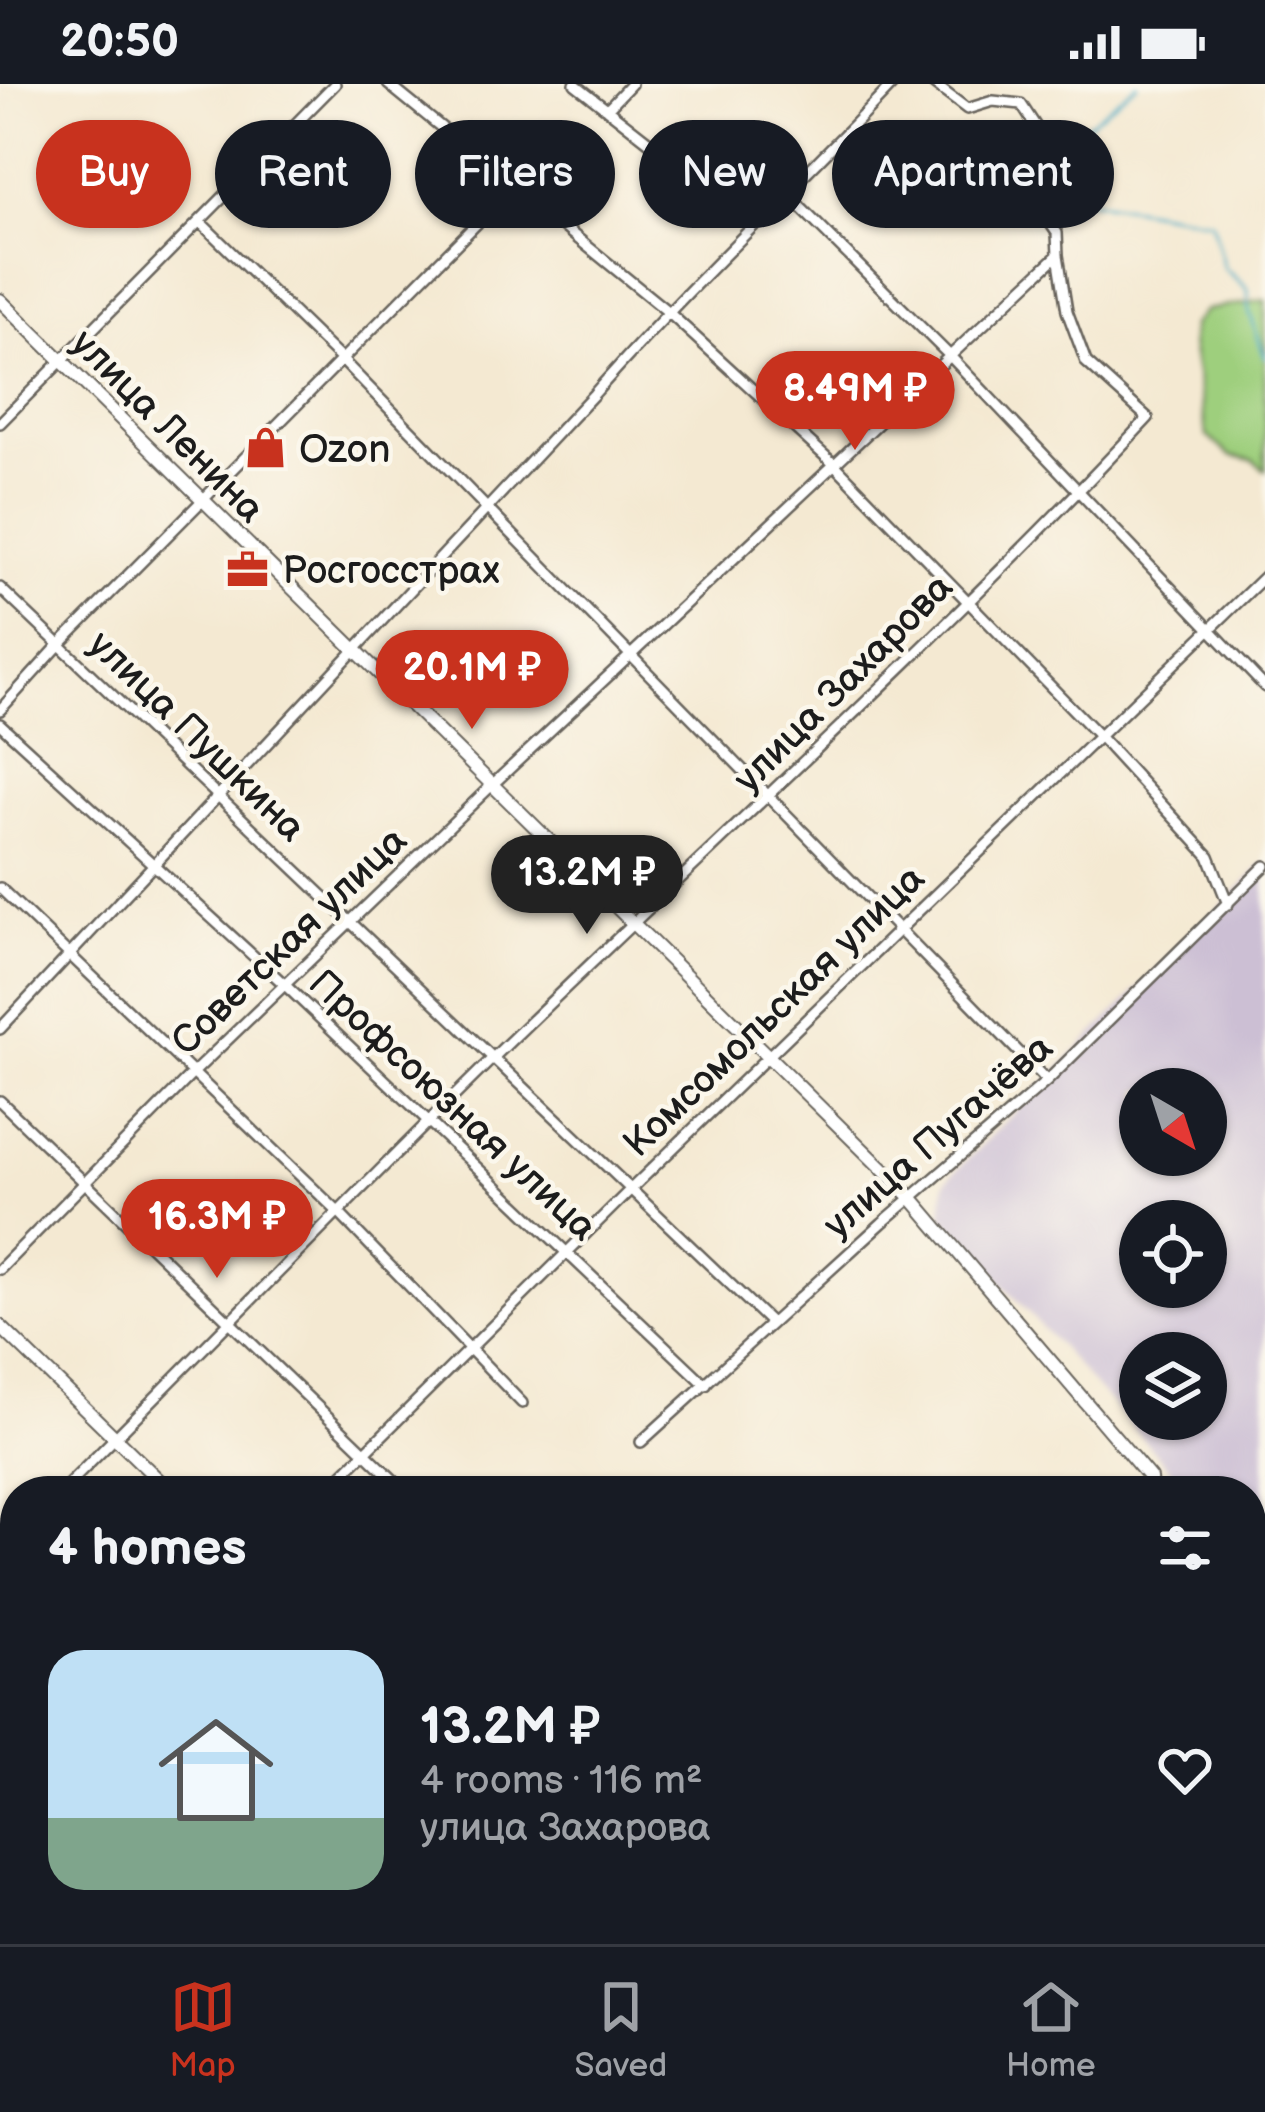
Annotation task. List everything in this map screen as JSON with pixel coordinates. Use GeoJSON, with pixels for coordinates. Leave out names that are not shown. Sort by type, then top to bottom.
{"type":"FeatureCollection","features":[{"type":"Feature","properties":{"kind":"street"},"geometry":{"type":"LineString","coordinates":[[0,423],[334,84]]}},
{"type":"Feature","properties":{"kind":"street"},"geometry":{"type":"LineString","coordinates":[[388,84],[432,120]]}},
{"type":"Feature","properties":{"kind":"street"},"geometry":{"type":"LineString","coordinates":[[575,84],[639,133]]}},
{"type":"Feature","properties":{"kind":"street"},"geometry":{"type":"LineString","coordinates":[[608,108],[631,84]]}},
{"type":"Feature","properties":{"kind":"street"},"geometry":{"type":"LineString","coordinates":[[808,174],[892,84]]}},
{"type":"Feature","properties":{"kind":"street"},"geometry":{"type":"LineString","coordinates":[[934,84],[967,109],[993,101],[1021,104],[1042,136],[1044,148],[1027,188],[1057,233],[1058,254]]}},
{"type":"Feature","properties":{"kind":"street"},"geometry":{"type":"LineString","coordinates":[[808,215],[950,356],[1265,687]]}},
{"type":"Feature","properties":{"kind":"street"},"geometry":{"type":"LineString","coordinates":[[200,222],[341,359],[1047,1081]]}},
{"type":"Feature","properties":{"kind":"street"},"geometry":{"type":"LineString","coordinates":[[0,710],[472,228]]}},
{"type":"Feature","properties":{"kind":"street"},"geometry":{"type":"LineString","coordinates":[[564,228],[667,311],[835,465],[1100,736],[1209,856],[1228,904]]}},
{"type":"Feature","properties":{"kind":"street"},"geometry":{"type":"LineString","coordinates":[[0,1029],[749,228]]}},
{"type":"Feature","properties":{"kind":"street","name":"Советская улица"},"geometry":{"type":"LineString","coordinates":[[0,1269],[193,1073],[629,653],[1058,254]]}},
{"type":"Feature","properties":{"kind":"street","name":"улица Захарова"},"geometry":{"type":"LineString","coordinates":[[77,1476],[336,1210],[770,796],[1148,418],[1086,362],[1067,311],[1058,254]]}},
{"type":"Feature","properties":{"kind":"street","name":"улица Ленина"},"geometry":{"type":"LineString","coordinates":[[0,300],[911,1198],[1143,1476]]}},
{"type":"Feature","properties":{"kind":"street","name":"Комсомольская улица"},"geometry":{"type":"LineString","coordinates":[[341,1476],[1265,575]]}},
{"type":"Feature","properties":{"kind":"street","name":"улица Пушкина"},"geometry":{"type":"LineString","coordinates":[[0,588],[770,1322]]}},
{"type":"Feature","properties":{"kind":"street","name":"Профсоюзная улица"},"geometry":{"type":"LineString","coordinates":[[0,724],[706,1385]]}},
{"type":"Feature","properties":{"kind":"street","name":"улица Пугачёва"},"geometry":{"type":"LineString","coordinates":[[641,1442],[770,1322],[1047,1081],[1265,866]]}},
{"type":"Feature","properties":{"kind":"street"},"geometry":{"type":"LineString","coordinates":[[0,887],[336,1210],[522,1403]]}},
{"type":"Feature","properties":{"kind":"street"},"geometry":{"type":"LineString","coordinates":[[0,1101],[389,1476]]}},
{"type":"Feature","properties":{"kind":"street"},"geometry":{"type":"LineString","coordinates":[[0,1327],[155,1476]]}},
{"type":"Feature","properties":{"kind":"shaded area"},"geometry":{"type":"Polygon","coordinates":[[[1265,862],[1265,1476],[1176,1476],[1144,1440],[1227,1440],[1227,1332],[1119,1332],[1119,1413],[942,1217],[945,1182],[1265,862]]]}},
{"type":"Feature","properties":{"kind":"green space"},"geometry":{"type":"Polygon","coordinates":[[[1265,300],[1265,470],[1253,460],[1230,455],[1207,436],[1191,344],[1192,325],[1206,310],[1265,300]]]}},
{"type":"Feature","properties":{"kind":"waterway"},"geometry":{"type":"LineString","coordinates":[[1137,84],[1086,125],[1075,174],[1087,200],[1211,221],[1224,268],[1248,289],[1249,311],[1265,358]]}},
{"type":"Feature","properties":{"kind":"place","name":"Ozon"},"geometry":{"type":"Point","coordinates":[265,448]}},
{"type":"Feature","properties":{"kind":"place","name":"Росгосстрах"},"geometry":{"type":"Point","coordinates":[248,569]}}]}
